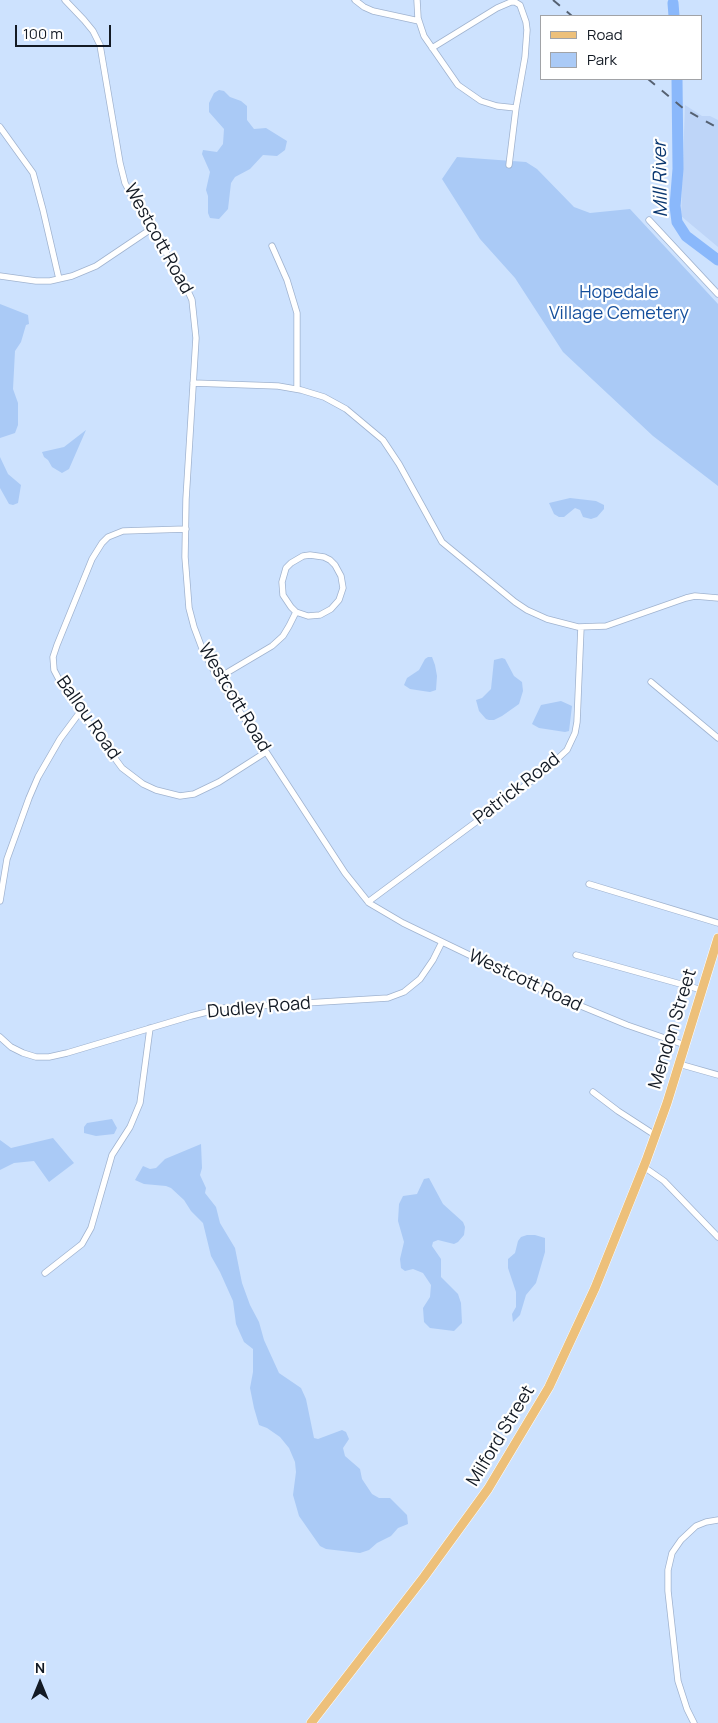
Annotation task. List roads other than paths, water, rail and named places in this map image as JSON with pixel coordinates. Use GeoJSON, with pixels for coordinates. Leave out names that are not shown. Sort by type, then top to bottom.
{"type":"FeatureCollection","features":[{"type":"Feature","properties":{"kind":"main road","name":"Mendon Street"},"geometry":{"type":"LineString","coordinates":[[656,1132],[718,938]]}},
{"type":"Feature","properties":{"kind":"main road","name":"Milford Street"},"geometry":{"type":"LineString","coordinates":[[311,1723],[420,1582],[500,1472],[549,1387],[570,1346],[644,1167],[656,1132]]}},
{"type":"Feature","properties":{"kind":"street","name":"Westcott Road"},"geometry":{"type":"LineString","coordinates":[[66,0],[93,31],[100,45],[125,183],[182,278],[192,300],[196,338],[185,557],[189,608],[194,627],[203,651],[218,678],[345,873],[368,902],[380,911],[442,942],[575,1005],[685,1045]]}},
{"type":"Feature","properties":{"kind":"street"},"geometry":{"type":"LineString","coordinates":[[355,0],[373,12],[419,21]]}},
{"type":"Feature","properties":{"kind":"street"},"geometry":{"type":"LineString","coordinates":[[417,0],[416,7],[424,36],[458,84],[473,97],[489,104],[516,108]]}},
{"type":"Feature","properties":{"kind":"street"},"geometry":{"type":"LineString","coordinates":[[432,48],[497,8],[511,2],[519,4],[524,14],[526,30],[525,57],[509,165]]}},
{"type":"Feature","properties":{"kind":"street"},"geometry":{"type":"LineString","coordinates":[[0,127],[33,174],[44,210],[59,279]]}},
{"type":"Feature","properties":{"kind":"street"},"geometry":{"type":"LineString","coordinates":[[649,220],[718,294]]}},
{"type":"Feature","properties":{"kind":"street"},"geometry":{"type":"LineString","coordinates":[[0,276],[36,281],[72,276],[96,266],[152,229]]}},
{"type":"Feature","properties":{"kind":"street"},"geometry":{"type":"LineString","coordinates":[[272,246],[287,280],[297,313],[298,389]]}},
{"type":"Feature","properties":{"kind":"street"},"geometry":{"type":"LineString","coordinates":[[194,383],[278,386],[298,389],[324,397],[346,409],[383,440],[399,464],[436,533],[451,550],[527,610],[547,619],[567,626],[606,626],[686,598],[695,596],[718,598]]}},
{"type":"Feature","properties":{"kind":"street","name":"Ballou Road"},"geometry":{"type":"LineString","coordinates":[[186,529],[128,531],[116,533],[102,543],[92,559],[57,645],[52,663],[54,670],[64,689],[122,768],[143,784],[170,795],[191,795],[204,790],[266,752]]}},
{"type":"Feature","properties":{"kind":"street"},"geometry":{"type":"LineString","coordinates":[[317,555],[330,560],[341,576],[343,588],[339,600],[331,609],[320,615],[308,616],[296,612],[286,602],[281,589],[286,568],[303,556],[317,555]]}},
{"type":"Feature","properties":{"kind":"street"},"geometry":{"type":"LineString","coordinates":[[218,678],[272,646],[286,631],[296,612]]}},
{"type":"Feature","properties":{"kind":"street","name":"Patrick Road"},"geometry":{"type":"LineString","coordinates":[[368,902],[542,773],[567,750],[575,733],[577,722],[581,627]]}},
{"type":"Feature","properties":{"kind":"street"},"geometry":{"type":"LineString","coordinates":[[651,682],[718,738]]}},
{"type":"Feature","properties":{"kind":"street"},"geometry":{"type":"LineString","coordinates":[[0,901],[7,859],[38,776],[60,739],[80,712]]}},
{"type":"Feature","properties":{"kind":"street"},"geometry":{"type":"LineString","coordinates":[[589,884],[718,923]]}},
{"type":"Feature","properties":{"kind":"street","name":"Dudley Road"},"geometry":{"type":"LineString","coordinates":[[0,1037],[11,1047],[23,1053],[36,1057],[49,1057],[223,1008],[388,998],[404,992],[420,979],[442,942]]}},
{"type":"Feature","properties":{"kind":"street"},"geometry":{"type":"LineString","coordinates":[[576,954],[702,990]]}},
{"type":"Feature","properties":{"kind":"street"},"geometry":{"type":"LineString","coordinates":[[45,1272],[82,1244],[91,1228],[112,1155],[130,1127],[140,1103],[150,1028]]}},
{"type":"Feature","properties":{"kind":"street"},"geometry":{"type":"LineString","coordinates":[[679,1064],[718,1075]]}},
{"type":"Feature","properties":{"kind":"street"},"geometry":{"type":"LineString","coordinates":[[593,1092],[618,1112],[656,1132]]}},
{"type":"Feature","properties":{"kind":"street"},"geometry":{"type":"LineString","coordinates":[[644,1167],[668,1184],[718,1237]]}},
{"type":"Feature","properties":{"kind":"street"},"geometry":{"type":"LineString","coordinates":[[694,1723],[687,1709],[678,1680],[668,1591],[668,1570],[672,1554],[681,1540],[696,1526],[718,1520]]}},
{"type":"Feature","properties":{"kind":"waterway","name":"Mill River"},"geometry":{"type":"LineString","coordinates":[[673,3],[674,15]]}},
{"type":"Feature","properties":{"kind":"waterway","name":"Mill River"},"geometry":{"type":"LineString","coordinates":[[677,80],[678,169],[675,206],[677,222],[686,236],[718,260]]}},
{"type":"Feature","properties":{"kind":"railway"},"geometry":{"type":"LineString","coordinates":[[553,0],[571,15]]}},
{"type":"Feature","properties":{"kind":"railway"},"geometry":{"type":"LineString","coordinates":[[649,80],[684,109],[718,128]]}},
{"type":"Feature","properties":{"kind":"park label","name":"Hopedale Village Cemetery"},"geometry":{"type":"Point","coordinates":[619,303]}}]}
